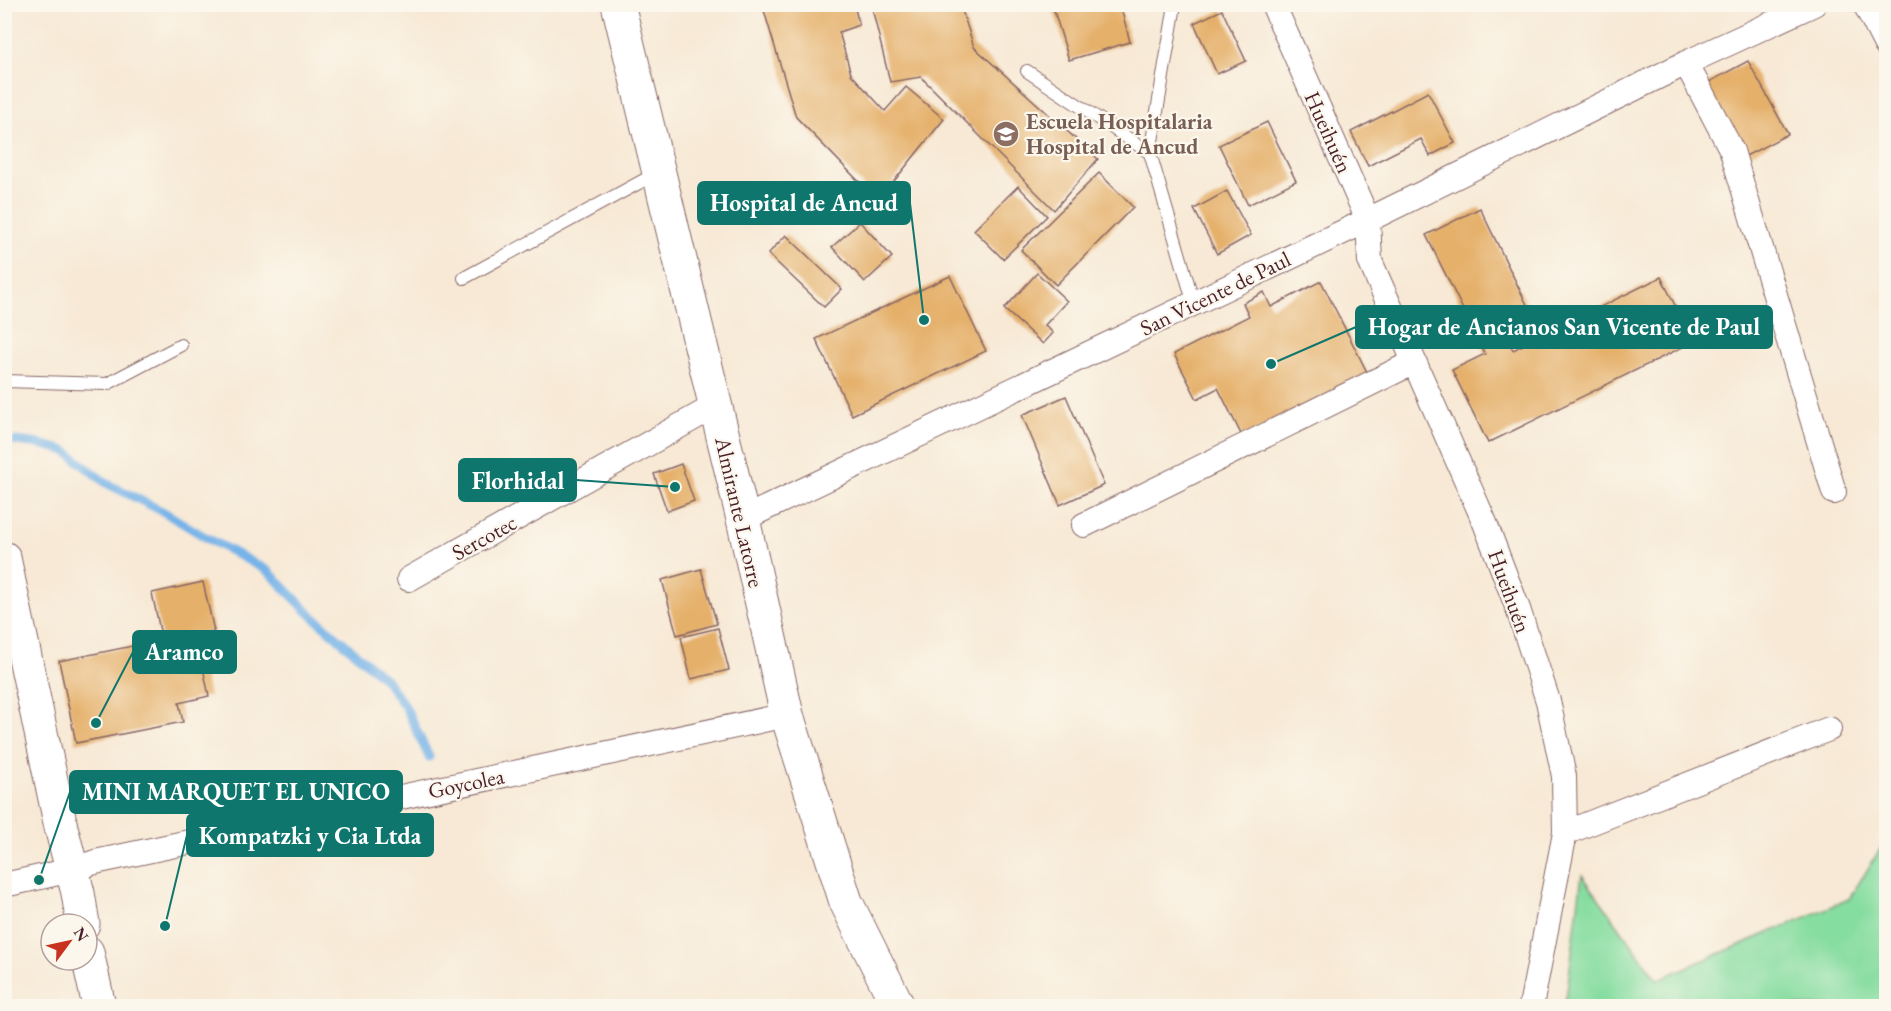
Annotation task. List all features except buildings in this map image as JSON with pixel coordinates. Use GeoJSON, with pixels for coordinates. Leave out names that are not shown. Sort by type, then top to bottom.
{"type":"FeatureCollection","features":[{"type":"Feature","properties":{"kind":"main road","name":"Almirante Latorre"},"geometry":{"type":"LineString","coordinates":[[618,4],[743,519],[787,715],[846,902],[898,1006]]}},
{"type":"Feature","properties":{"kind":"main road"},"geometry":{"type":"LineString","coordinates":[[4,558],[81,912]]}},
{"type":"Feature","properties":{"kind":"main road"},"geometry":{"type":"LineString","coordinates":[[91,972],[99,1006]]}},
{"type":"Feature","properties":{"kind":"street","name":"Hueihuén"},"geometry":{"type":"LineString","coordinates":[[1273,4],[1368,220],[1370,261],[1485,523],[1522,620],[1548,701],[1564,776],[1565,832],[1531,1006]]}},
{"type":"Feature","properties":{"kind":"street","name":"San Vicente de Paul"},"geometry":{"type":"LineString","coordinates":[[743,519],[1368,220],[1686,63],[1814,4]]}},
{"type":"Feature","properties":{"kind":"street"},"geometry":{"type":"LineString","coordinates":[[1865,4],[1887,45]]}},
{"type":"Feature","properties":{"kind":"street"},"geometry":{"type":"LineString","coordinates":[[1686,63],[1732,151],[1834,492]]}},
{"type":"Feature","properties":{"kind":"street"},"geometry":{"type":"LineString","coordinates":[[1084,525],[1414,362]]}},
{"type":"Feature","properties":{"kind":"street","name":"Sercotec"},"geometry":{"type":"LineString","coordinates":[[409,579],[715,406]]}},
{"type":"Feature","properties":{"kind":"street","name":"Goycolea"},"geometry":{"type":"LineString","coordinates":[[4,885],[106,860],[787,715]]}},
{"type":"Feature","properties":{"kind":"street"},"geometry":{"type":"LineString","coordinates":[[1565,832],[1828,729]]}},
{"type":"Feature","properties":{"kind":"lane"},"geometry":{"type":"LineString","coordinates":[[1171,4],[1174,11],[1150,153],[1194,304]]}},
{"type":"Feature","properties":{"kind":"lane"},"geometry":{"type":"LineString","coordinates":[[1027,71],[1150,153]]}},
{"type":"Feature","properties":{"kind":"lane"},"geometry":{"type":"LineString","coordinates":[[464,278],[658,172]]}},
{"type":"Feature","properties":{"kind":"lane"},"geometry":{"type":"LineString","coordinates":[[4,381],[107,384],[181,345]]}},
{"type":"Feature","properties":{"kind":"green space"},"geometry":{"type":"Polygon","coordinates":[[[1886,840],[1886,1006],[1565,1006],[1582,875],[1657,980],[1849,899],[1886,840]]]}},
{"type":"Feature","properties":{"kind":"waterway"},"geometry":{"type":"LineString","coordinates":[[16,441],[66,451],[106,483],[164,512],[268,571],[308,612],[385,679],[406,708],[429,757]]}},
{"type":"Feature","properties":{"kind":"place","name":"Escuela Hospitalaria Hospital de Ancud"},"geometry":{"type":"Point","coordinates":[1006,134]}},
{"type":"Feature","properties":{"kind":"place","name":"Hospital de Ancud"},"geometry":{"type":"Point","coordinates":[924,320]}},
{"type":"Feature","properties":{"kind":"place","name":"Hogar de Ancianos San Vicente de Paul"},"geometry":{"type":"Point","coordinates":[1271,364]}},
{"type":"Feature","properties":{"kind":"place","name":"Florhidal"},"geometry":{"type":"Point","coordinates":[675,487]}},
{"type":"Feature","properties":{"kind":"place","name":"Aramco"},"geometry":{"type":"Point","coordinates":[96,723]}},
{"type":"Feature","properties":{"kind":"place","name":"MINI MARQUET EL UNICO"},"geometry":{"type":"Point","coordinates":[39,880]}},
{"type":"Feature","properties":{"kind":"place","name":"Kompatzki y Cia Ltda"},"geometry":{"type":"Point","coordinates":[165,926]}}]}
